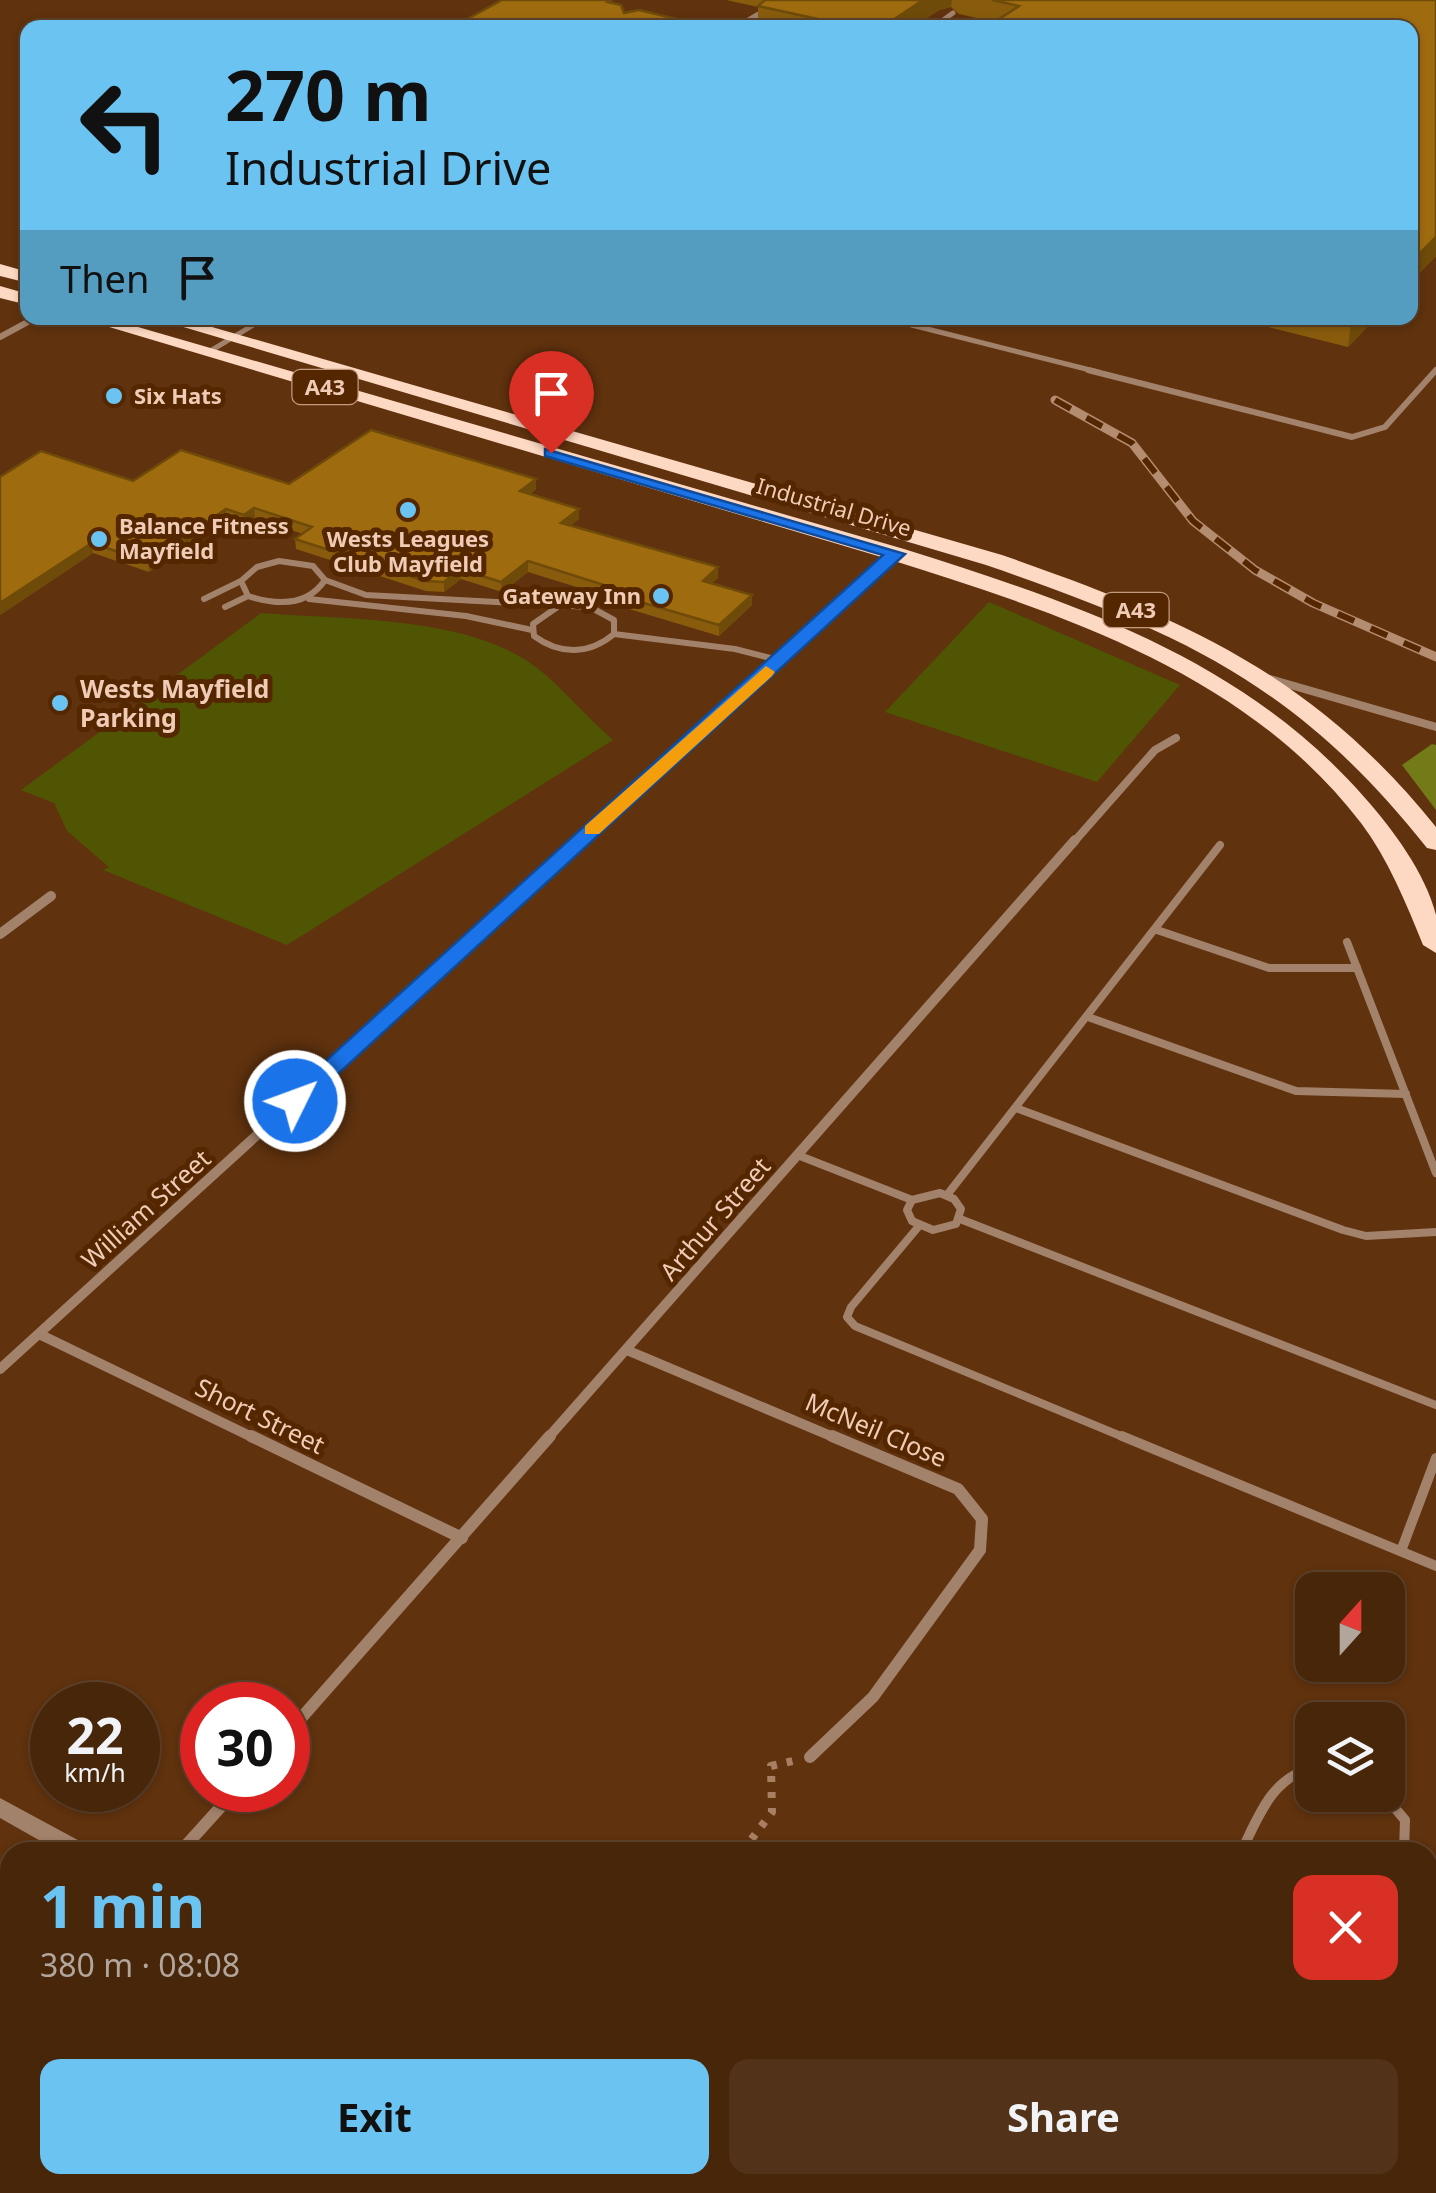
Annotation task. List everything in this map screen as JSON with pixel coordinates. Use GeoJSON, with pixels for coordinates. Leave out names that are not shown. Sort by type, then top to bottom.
{"type":"FeatureCollection","features":[{"type":"Feature","properties":{"kind":"highway","name":"Industrial Drive"},"geometry":{"type":"LineString","coordinates":[[112,325],[896,554],[1056,606],[1168,654],[1265,715],[1321,762],[1368,816],[1405,872],[1436,945]]}},
{"type":"Feature","properties":{"kind":"highway","name":"Industrial Drive"},"geometry":{"type":"LineString","coordinates":[[186,325],[1076,588],[1199,639],[1269,679],[1354,745],[1402,796],[1436,843]]}},
{"type":"Feature","properties":{"kind":"street"},"geometry":{"type":"LineString","coordinates":[[0,337],[22,325]]}},
{"type":"Feature","properties":{"kind":"street","name":"William Street"},"geometry":{"type":"LineString","coordinates":[[0,1370],[896,554]]}},
{"type":"Feature","properties":{"kind":"street"},"geometry":{"type":"LineString","coordinates":[[1056,606],[1076,588]]}},
{"type":"Feature","properties":{"kind":"street"},"geometry":{"type":"LineString","coordinates":[[1269,679],[1436,727]]}},
{"type":"Feature","properties":{"kind":"street","name":"Arthur Street"},"geometry":{"type":"LineString","coordinates":[[310,1708],[630,1351],[1155,750],[1176,738]]}},
{"type":"Feature","properties":{"kind":"street"},"geometry":{"type":"LineString","coordinates":[[0,934],[50,896]]}},
{"type":"Feature","properties":{"kind":"street","name":"Short Street"},"geometry":{"type":"LineString","coordinates":[[39,1334],[462,1538]]}},
{"type":"Feature","properties":{"kind":"street","name":"McNeil Close"},"geometry":{"type":"LineString","coordinates":[[630,1351],[958,1489],[982,1519],[980,1550],[884,1683],[810,1756]]}},
{"type":"Feature","properties":{"kind":"street"},"geometry":{"type":"LineString","coordinates":[[0,1807],[61,1842]]}},
{"type":"Feature","properties":{"kind":"street"},"geometry":{"type":"LineString","coordinates":[[189,1842],[216,1812]]}},
{"type":"Feature","properties":{"kind":"lane"},"geometry":{"type":"LineString","coordinates":[[748,20],[781,0]]}},
{"type":"Feature","properties":{"kind":"lane"},"geometry":{"type":"LineString","coordinates":[[943,20],[953,13]]}},
{"type":"Feature","properties":{"kind":"lane"},"geometry":{"type":"LineString","coordinates":[[754,20],[756,15]]}},
{"type":"Feature","properties":{"kind":"lane"},"geometry":{"type":"LineString","coordinates":[[207,353],[253,325]]}},
{"type":"Feature","properties":{"kind":"lane"},"geometry":{"type":"LineString","coordinates":[[912,325],[1352,437],[1386,427],[1436,370]]}},
{"type":"Feature","properties":{"kind":"lane"},"geometry":{"type":"LineString","coordinates":[[204,600],[241,581],[256,567],[286,561],[314,566],[325,580],[366,596],[532,603],[556,608],[582,606],[604,612],[614,620],[614,634]]}},
{"type":"Feature","properties":{"kind":"lane"},"geometry":{"type":"LineString","coordinates":[[306,598],[320,590],[325,580]]}},
{"type":"Feature","properties":{"kind":"lane"},"geometry":{"type":"LineString","coordinates":[[241,581],[248,596]]}},
{"type":"Feature","properties":{"kind":"lane"},"geometry":{"type":"LineString","coordinates":[[225,607],[248,596],[275,604],[306,598],[466,616],[532,630],[540,642],[569,650],[592,648],[614,634],[735,650],[778,660]]}},
{"type":"Feature","properties":{"kind":"lane"},"geometry":{"type":"LineString","coordinates":[[532,630],[537,618],[556,608]]}},
{"type":"Feature","properties":{"kind":"lane"},"geometry":{"type":"LineString","coordinates":[[947,1195],[1220,845]]}},
{"type":"Feature","properties":{"kind":"lane"},"geometry":{"type":"LineString","coordinates":[[1157,930],[1268,968],[1357,968]]}},
{"type":"Feature","properties":{"kind":"lane"},"geometry":{"type":"LineString","coordinates":[[1347,942],[1436,1173]]}},
{"type":"Feature","properties":{"kind":"lane"},"geometry":{"type":"LineString","coordinates":[[1088,1017],[1296,1091],[1315,1095],[1406,1094]]}},
{"type":"Feature","properties":{"kind":"lane"},"geometry":{"type":"LineString","coordinates":[[1016,1108],[1343,1230],[1366,1236],[1436,1232]]}},
{"type":"Feature","properties":{"kind":"lane"},"geometry":{"type":"LineString","coordinates":[[800,1156],[912,1200],[924,1194],[947,1195],[962,1208],[960,1220]]}},
{"type":"Feature","properties":{"kind":"lane"},"geometry":{"type":"LineString","coordinates":[[912,1200],[908,1216],[919,1226],[942,1229],[960,1220],[1436,1405]]}},
{"type":"Feature","properties":{"kind":"lane"},"geometry":{"type":"LineString","coordinates":[[919,1226],[851,1307],[848,1318],[855,1326],[1436,1566]]}},
{"type":"Feature","properties":{"kind":"lane"},"geometry":{"type":"LineString","coordinates":[[1401,1551],[1436,1458]]}},
{"type":"Feature","properties":{"kind":"lane"},"geometry":{"type":"LineString","coordinates":[[1247,1842],[1287,1774],[1295,1772]]}},
{"type":"Feature","properties":{"kind":"lane"},"geometry":{"type":"LineString","coordinates":[[1403,1812],[1408,1830],[1406,1842]]}},
{"type":"Feature","properties":{"kind":"path"},"geometry":{"type":"LineString","coordinates":[[750,1842],[772,1812],[772,1766],[810,1756]]}},
{"type":"Feature","properties":{"kind":"green space"},"geometry":{"type":"Polygon","coordinates":[[[989,602],[1180,685],[1097,782],[885,712],[989,602]]]}},
{"type":"Feature","properties":{"kind":"green space"},"geometry":{"type":"Polygon","coordinates":[[[261,613],[407,624],[481,639],[541,671],[613,740],[287,945],[103,870],[109,867],[67,831],[54,803],[21,790],[261,613]]]}},
{"type":"Feature","properties":{"kind":"green space"},"geometry":{"type":"Polygon","coordinates":[[[1436,745],[1436,810],[1402,765],[1436,745]]]}},
{"type":"Feature","properties":{"kind":"building"},"geometry":{"type":"Polygon","coordinates":[[[502,0],[612,0],[608,2],[621,5],[624,13],[639,10],[681,20],[466,20],[502,0]]]}},
{"type":"Feature","properties":{"kind":"building"},"geometry":{"type":"Polygon","coordinates":[[[765,0],[923,0],[893,20],[822,20],[758,6],[765,0]]]}},
{"type":"Feature","properties":{"kind":"building"},"geometry":{"type":"Polygon","coordinates":[[[992,0],[1436,0],[1436,237],[1418,255],[1418,20],[997,20],[1019,6],[992,0]]]}},
{"type":"Feature","properties":{"kind":"building"},"geometry":{"type":"Polygon","coordinates":[[[371,430],[536,479],[520,491],[579,509],[561,523],[718,567],[703,581],[752,595],[719,625],[599,590],[604,585],[528,561],[501,582],[460,569],[444,582],[425,581],[295,539],[312,527],[254,508],[244,515],[226,509],[148,562],[92,543],[0,603],[0,477],[41,451],[133,481],[181,450],[289,484],[371,430]]]}},
{"type":"Feature","properties":{"kind":"railway"},"geometry":{"type":"LineString","coordinates":[[1055,400],[1132,443],[1193,521],[1255,570],[1313,603],[1436,657]]}},
{"type":"Feature","properties":{"kind":"slow traffic"},"geometry":{"type":"LineString","coordinates":[[592,830],[766,672]]}},
{"type":"Feature","properties":{"kind":"place","name":"Six Hats"},"geometry":{"type":"Point","coordinates":[114,396]}},
{"type":"Feature","properties":{"kind":"place","name":"Wests Leagues Club Mayfield"},"geometry":{"type":"Point","coordinates":[408,510]}},
{"type":"Feature","properties":{"kind":"place","name":"Balance Fitness Mayfield"},"geometry":{"type":"Point","coordinates":[99,539]}},
{"type":"Feature","properties":{"kind":"place","name":"Gateway Inn"},"geometry":{"type":"Point","coordinates":[661,596]}},
{"type":"Feature","properties":{"kind":"place","name":"Wests Mayfield Parking"},"geometry":{"type":"Point","coordinates":[60,703]}},
{"type":"Feature","properties":{"kind":"route"},"geometry":{"type":"LineString","coordinates":[[295,1101],[896,554],[551,453]]}}]}
